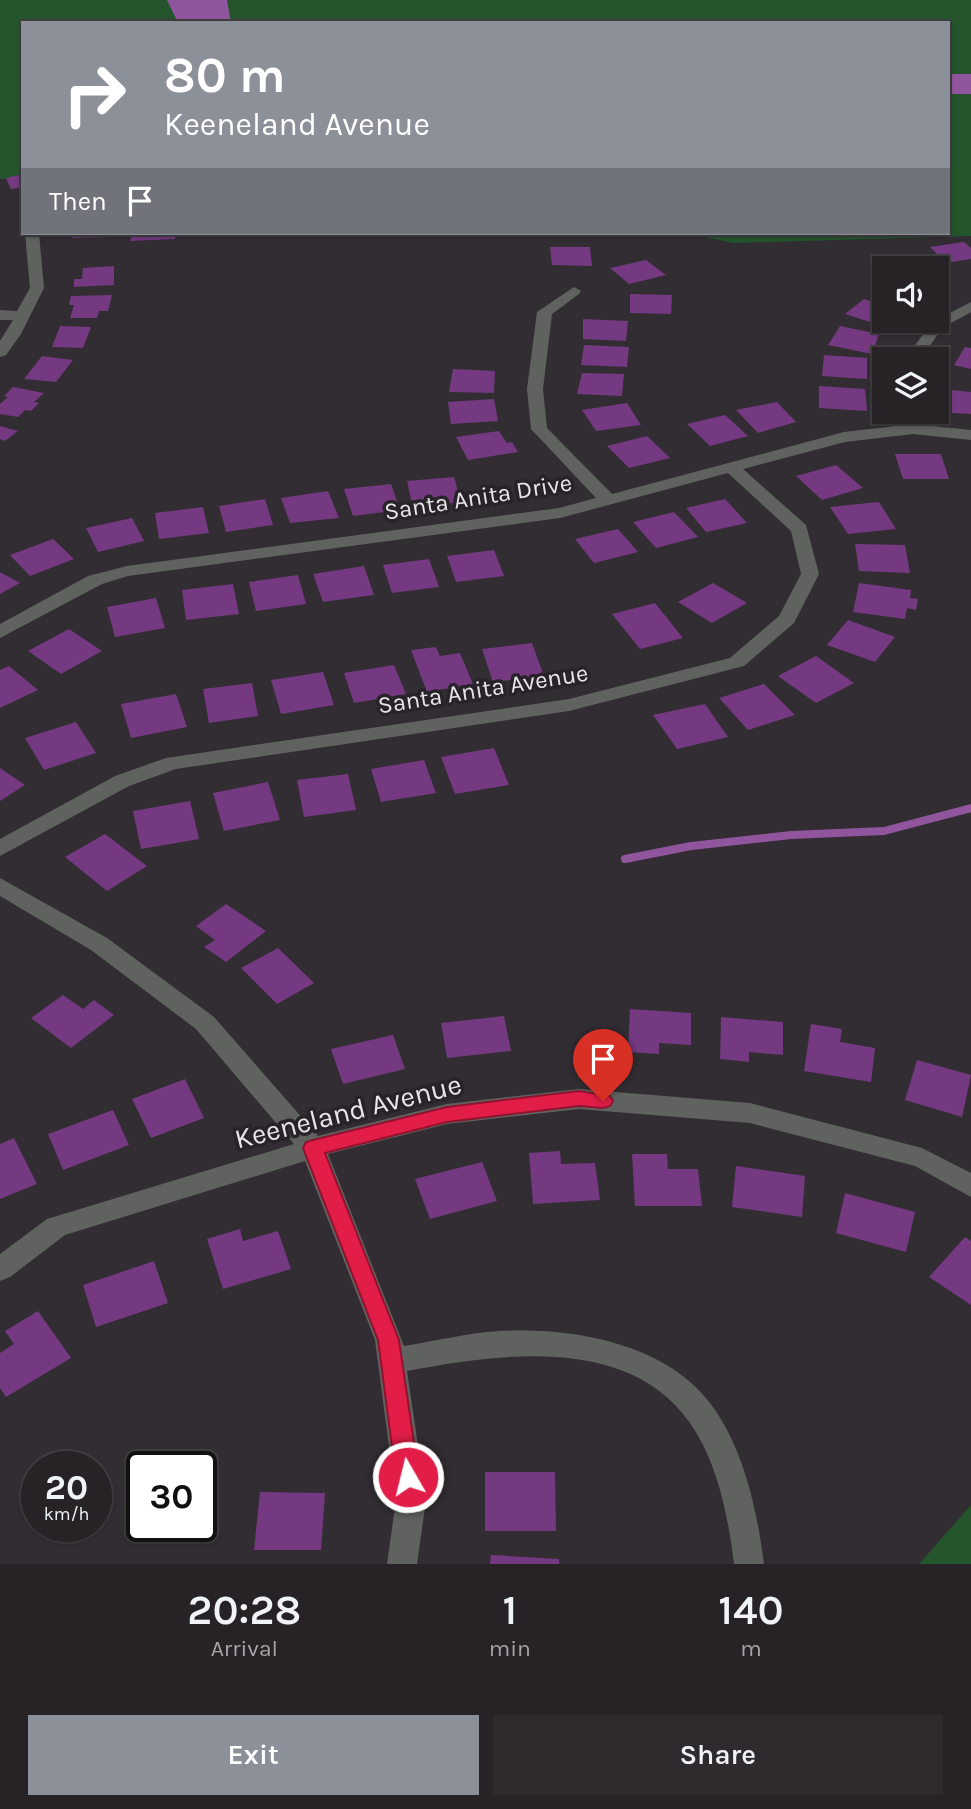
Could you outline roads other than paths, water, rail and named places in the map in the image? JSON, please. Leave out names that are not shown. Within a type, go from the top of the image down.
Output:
[{"type":"street","points":[[0,352],[37,288],[32,235]]},
{"type":"street","points":[[574,291],[545,312],[535,388],[539,429],[608,500]]},
{"type":"street","points":[[921,347],[937,325],[971,306]]},
{"type":"street","points":[[0,315],[23,316]]},
{"type":"street","name":"Santa Anita Drive","points":[[0,632],[95,580],[127,571],[561,513],[896,424]]},
{"type":"street","name":"Santa Anita Drive","points":[[928,424],[971,435]]},
{"type":"street","name":"Santa Anita Avenue","points":[[0,849],[122,781],[173,763],[569,705],[737,662],[787,620],[810,574],[800,529],[731,467]]},
{"type":"street","points":[[0,886],[99,944],[205,1023],[313,1148],[389,1340],[411,1500],[402,1564]]},
{"type":"street","name":"Keeneland Avenue","points":[[0,1269],[56,1227],[313,1148],[447,1114],[579,1099],[750,1113],[922,1158],[971,1186]]},
{"type":"street","points":[[392,1361],[523,1343],[573,1345],[608,1354],[644,1368],[688,1398],[713,1435],[729,1472],[745,1523],[748,1564]]},
{"type":"waterway","points":[[625,859],[691,846],[791,835],[884,831],[971,808]]}]
